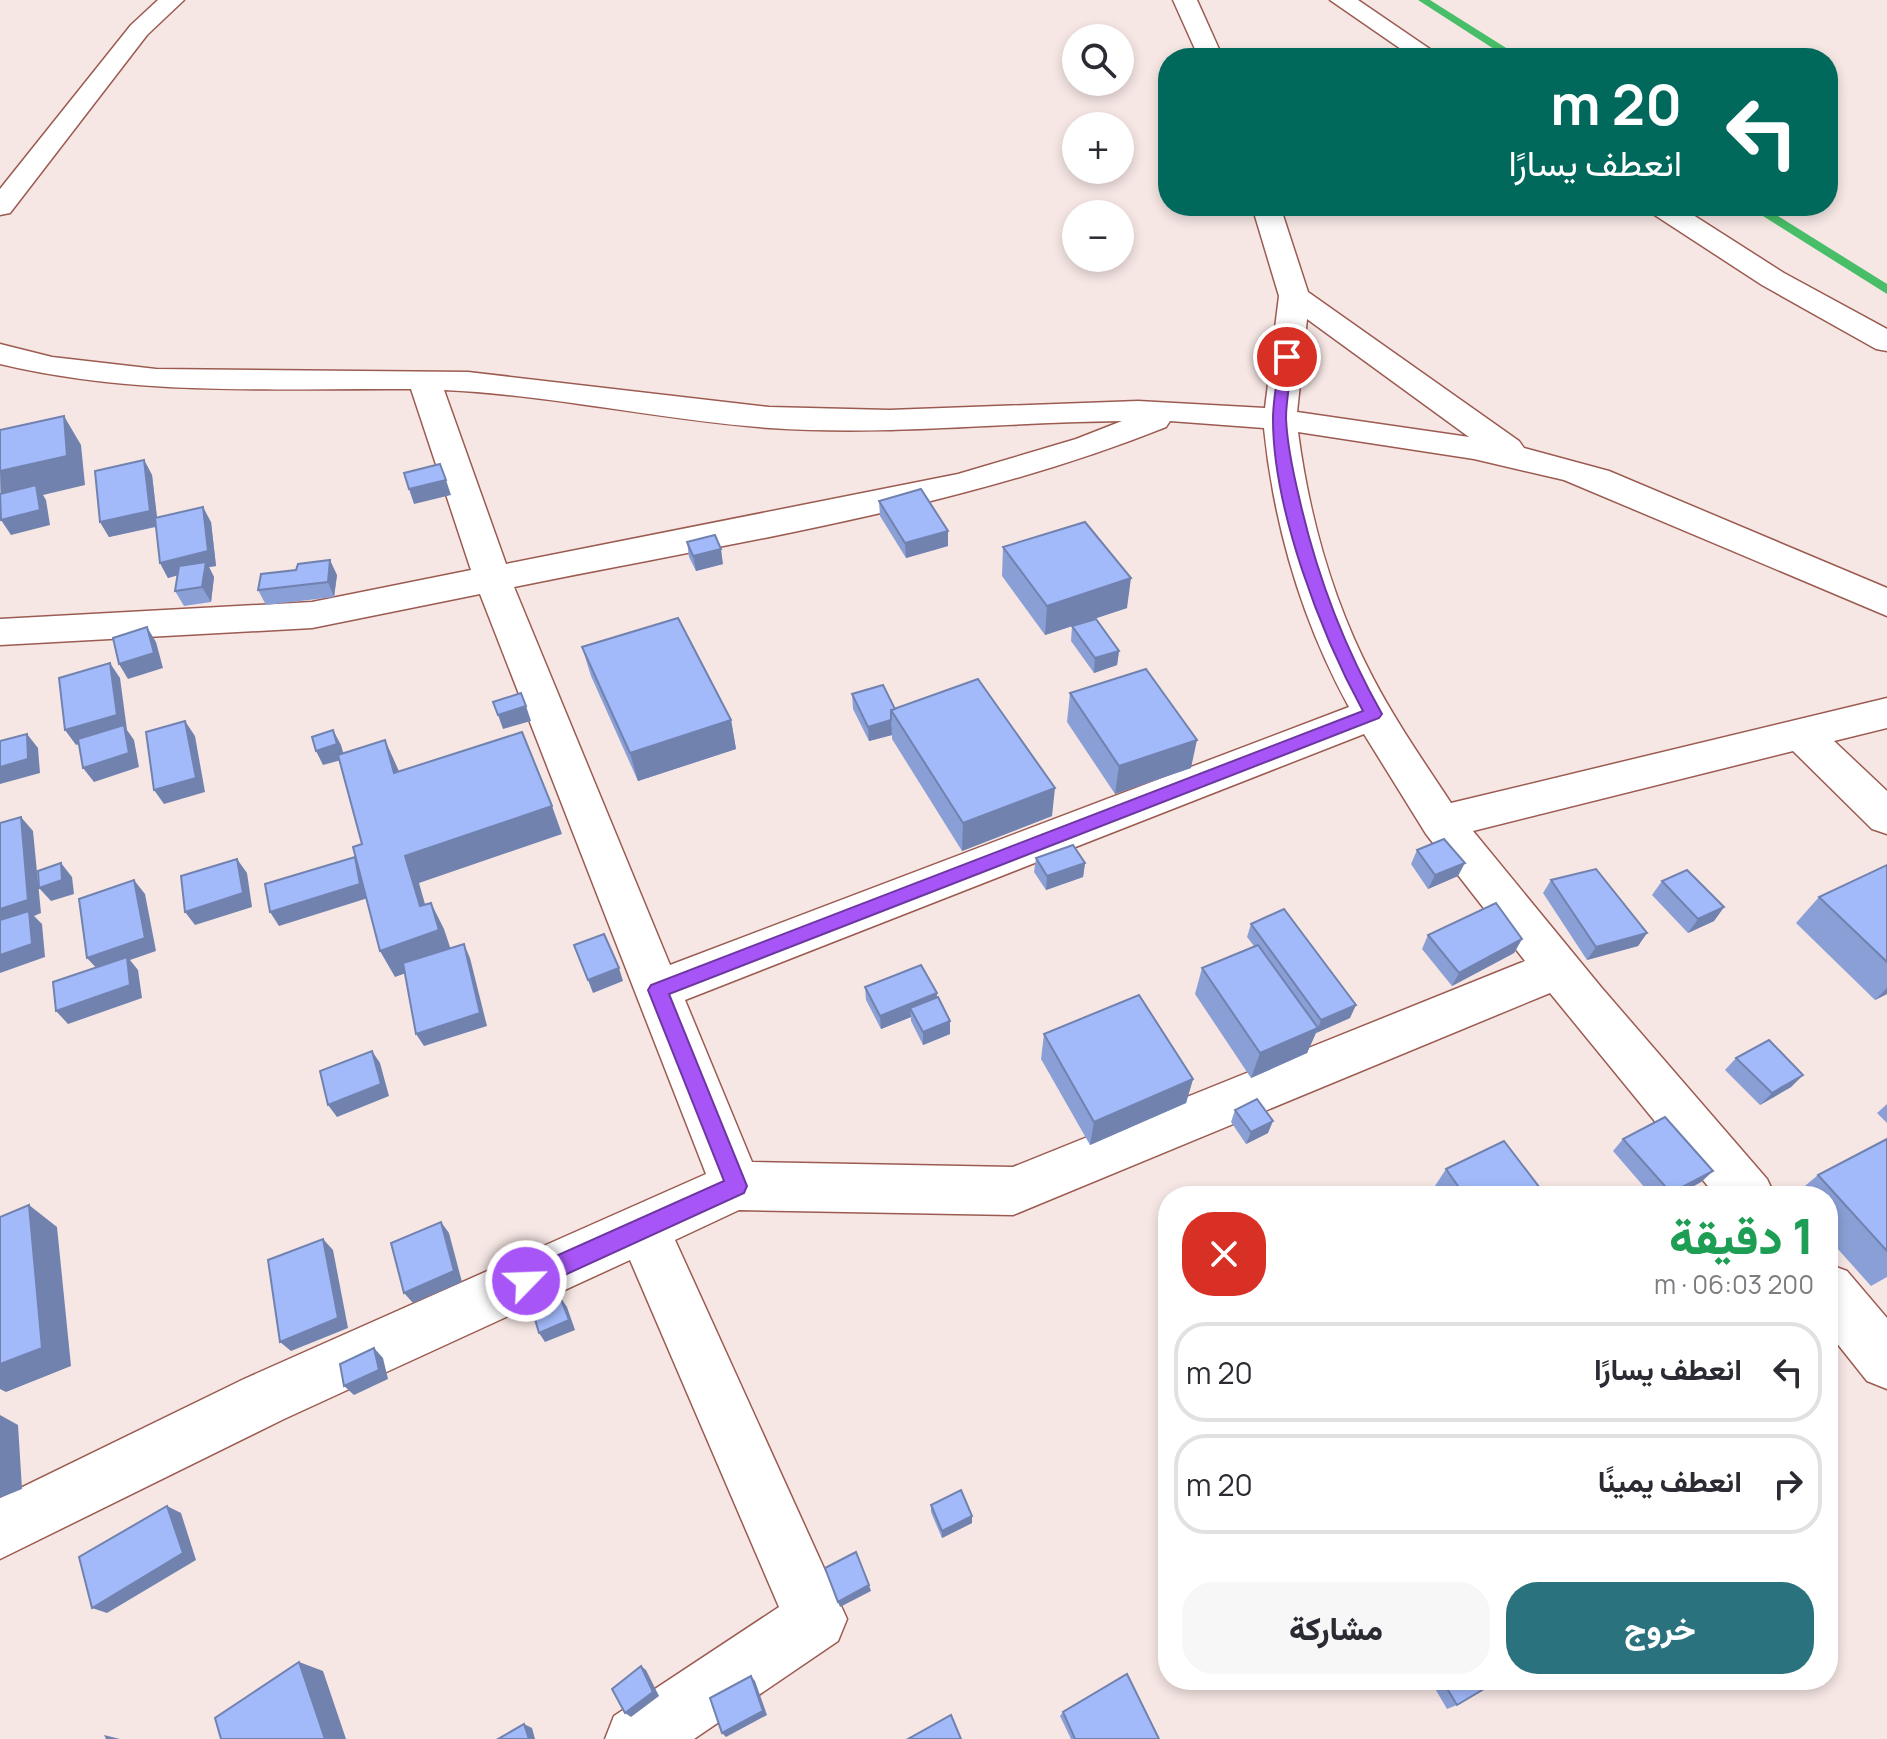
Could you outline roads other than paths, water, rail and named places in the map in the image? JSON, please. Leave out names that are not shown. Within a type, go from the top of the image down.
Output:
[{"type":"street","points":[[0,207],[139,30],[172,0]]},
{"type":"street","points":[[1185,0],[1207,48]]},
{"type":"street","points":[[1342,0],[1416,48]]},
{"type":"street","points":[[1269,216],[1294,296],[1280,418],[1286,473],[1310,573],[1352,676],[1441,822],[1556,966],[1741,1186]]},
{"type":"street","points":[[1675,216],[1773,279],[1887,342]]},
{"type":"street","points":[[1294,296],[1515,454]]},
{"type":"street","points":[[0,354],[57,367],[156,380],[424,379],[553,391],[684,411],[817,420],[924,420],[1095,411],[1175,411],[1280,418],[1515,454],[1597,479],[1887,603]]},
{"type":"street","points":[[424,379],[493,580],[736,1186]]},
{"type":"street","points":[[0,632],[312,615],[963,484],[1088,446],[1175,411]]},
{"type":"street","points":[[1441,822],[1887,713]]},
{"type":"street","points":[[658,990],[1373,714]]},
{"type":"street","points":[[1801,734],[1887,817]]},
{"type":"street","points":[[0,1529],[264,1399],[736,1186],[1013,1191],[1528,982],[1556,966]]},
{"type":"street","points":[[637,1739],[816,1619],[643,1229]]},
{"type":"street","points":[[1838,1302],[1887,1361]]},
{"type":"waterway","points":[[1423,0],[1500,48]]},
{"type":"waterway","points":[[1769,216],[1887,290]]}]
